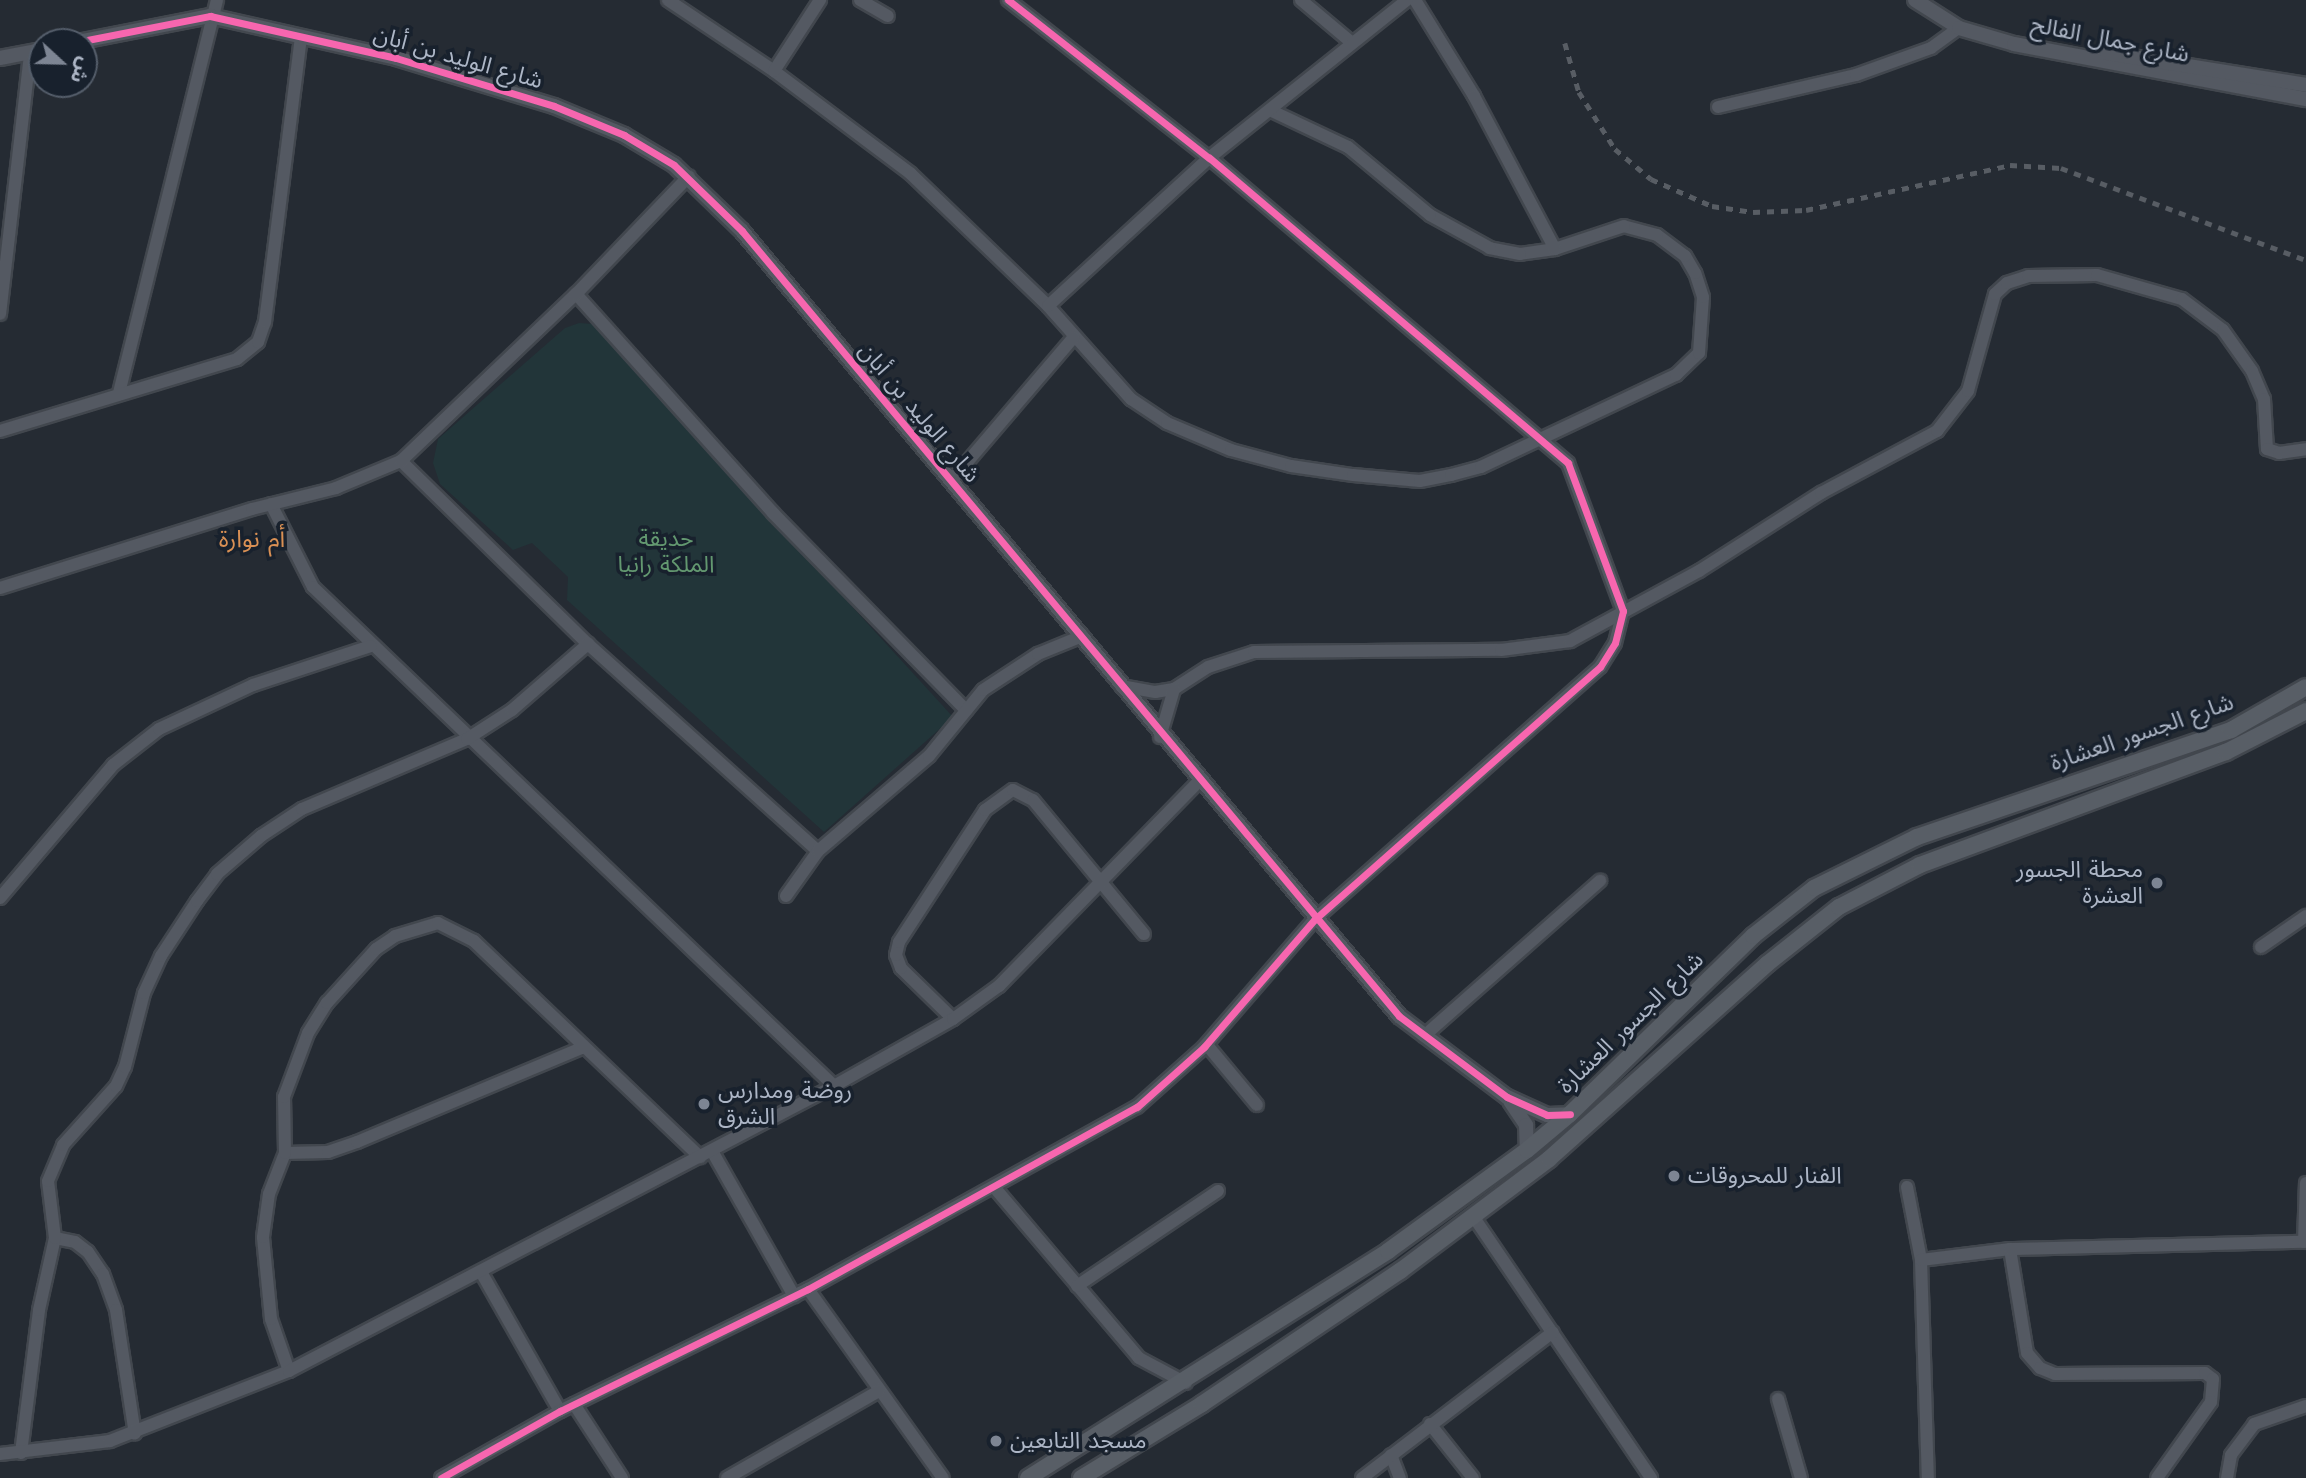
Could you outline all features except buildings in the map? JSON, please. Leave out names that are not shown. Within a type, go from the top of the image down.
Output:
[{"type":"main road","name":"شارع الجسور العشارة","points":[[1028,1478],[1186,1383],[1388,1251],[1527,1150],[1570,1114],[1763,928],[1849,867],[1990,809],[2231,730],[2306,687]]},
{"type":"main road","name":"شارع الجسور العشارة","points":[[1081,1478],[1202,1404],[1401,1271],[1575,1138],[1767,964],[1839,907],[1920,865],[2226,752],[2306,711]]},
{"type":"main road","points":[[1388,1251],[1401,1271]]},
{"type":"street","points":[[119,393],[216,0]]},
{"type":"street","points":[[668,0],[774,71],[911,174],[1048,306],[1131,399],[1167,423],[1231,450],[1291,466],[1420,481],[1481,467],[1538,436],[1676,375],[1699,353],[1703,337],[1703,297],[1695,272],[1685,256],[1657,235],[1624,226],[1555,249],[1520,254],[1490,248],[1430,215],[1348,147],[1272,111]]},
{"type":"street","points":[[774,71],[820,0]]},
{"type":"street","points":[[860,0],[888,16]]},
{"type":"street","points":[[441,1478],[560,1411],[808,1289],[1137,1107],[1207,1045],[1315,919],[1600,667],[1615,643],[1623,611],[1573,475],[1538,436],[1209,158],[1008,0]]},
{"type":"street","points":[[1301,0],[1351,42]]},
{"type":"street","points":[[1048,306],[1209,158],[1272,111],[1351,42],[1407,0]]},
{"type":"street","points":[[1416,0],[1474,96],[1555,249]]},
{"type":"street","name":"شارع جمال الفالح","points":[[1915,0],[1959,28],[2014,44],[2306,99]]},
{"type":"street","name":"شارع جمال الفالح","points":[[1930,0],[1966,21],[2014,36],[2306,85]]},
{"type":"street","name":"شارع الوليد بن أبان","points":[[98,38],[210,16],[396,58],[554,106],[643,145],[689,176],[741,231],[1082,636],[1160,737],[1399,1016],[1507,1097],[1547,1115],[1570,1114]]},
{"type":"street","points":[[1718,107],[1856,75],[1931,48],[1959,28]]},
{"type":"street","points":[[0,431],[237,359],[252,349],[263,333],[301,37]]},
{"type":"street","points":[[0,58],[28,53]]},
{"type":"street","points":[[0,314],[30,98]]},
{"type":"street","points":[[0,588],[271,504],[336,488],[401,461],[576,294],[689,176]]},
{"type":"street","points":[[1121,686],[1155,692],[1174,689],[1208,667],[1254,652],[1553,646],[1595,629],[1699,571],[1821,493],[1937,431],[1968,391],[1995,294],[2007,283],[2028,276],[2097,275],[2182,299],[2223,330],[2252,371],[2264,399],[2267,449],[2279,453],[2306,449]]},
{"type":"street","points":[[576,294],[773,513],[966,710]]},
{"type":"street","points":[[951,481],[1074,337]]},
{"type":"street","points":[[401,461],[588,644],[818,851]]},
{"type":"street","points":[[271,504],[313,587],[467,739],[834,1086]]},
{"type":"street","points":[[0,596],[76,573],[131,548]]},
{"type":"street","points":[[786,896],[818,851],[929,756],[983,690],[1013,669],[1082,636]]},
{"type":"street","points":[[20,1453],[39,1310],[55,1238],[46,1198],[54,1162],[86,1117],[116,1086],[144,992],[161,956],[217,874],[302,809],[467,739],[513,710],[588,644]]},
{"type":"street","points":[[0,898],[113,765],[159,729],[253,685],[371,646]]},
{"type":"street","points":[[1160,737],[1174,689]]},
{"type":"street","points":[[0,1454],[88,1447],[135,1434],[289,1371],[834,1086],[953,1019],[1007,978],[1198,782]]},
{"type":"street","points":[[953,1019],[901,968],[896,955],[898,942],[998,797],[1013,790],[1024,792],[1144,934]]},
{"type":"street","points":[[1424,1036],[1601,881]]},
{"type":"street","points":[[2261,947],[2306,916]]},
{"type":"street","points":[[289,1371],[271,1319],[264,1237],[269,1194],[285,1153],[284,1097],[309,1033],[346,979],[376,949],[418,927],[438,923],[474,941],[582,1048],[700,1157]]},
{"type":"street","points":[[1207,1045],[1257,1105]]},
{"type":"street","points":[[285,1153],[328,1152],[357,1142],[582,1048]]},
{"type":"street","name":"شارع الوليد بن أبان","points":[[1507,1097],[1526,1125],[1527,1150]]},
{"type":"street","points":[[712,1151],[794,1296]]},
{"type":"street","points":[[1921,1260],[2010,1250],[2305,1242],[2306,1183]]},
{"type":"street","points":[[994,1187],[1145,1364],[1186,1383]]},
{"type":"street","points":[[1908,1187],[1921,1260],[1928,1478]]},
{"type":"street","points":[[1077,1286],[1218,1191]]},
{"type":"street","points":[[1473,1216],[1651,1478]]},
{"type":"street","points":[[55,1238],[75,1242],[88,1251],[103,1274],[116,1310],[135,1434]]},
{"type":"street","points":[[2010,1250],[2027,1353],[2040,1368],[2055,1374],[2205,1373],[2213,1379],[2211,1402],[2157,1478]]},
{"type":"street","points":[[481,1272],[560,1411]]},
{"type":"street","points":[[808,1289],[943,1478]]},
{"type":"street","points":[[1362,1478],[1553,1332]]},
{"type":"street","points":[[727,1478],[879,1391]]},
{"type":"street","points":[[1778,1399],[1801,1478]]},
{"type":"street","points":[[574,1404],[622,1478]]},
{"type":"street","points":[[2227,1478],[2231,1455],[2254,1424],[2306,1406]]},
{"type":"street","points":[[1430,1424],[1473,1478]]},
{"type":"street","points":[[1391,1455],[1400,1478]]},
{"type":"green space","name":"حديقة الملكة رانيا","points":[[579,323],[594,324],[953,717],[824,832],[567,600],[568,577],[532,543],[513,550],[440,484],[433,463],[438,439],[565,328]]},
{"type":"railway","points":[[1565,43],[1579,92],[1615,149],[1651,179],[1712,206],[1753,212],[1806,210],[2010,165],[2061,168],[2306,260]]},
{"type":"cycle path","points":[[441,1478],[560,1411],[808,1289],[1137,1107],[1204,1047],[1315,919],[1600,667],[1615,643],[1623,611],[1568,463],[1209,158],[1008,0]]},
{"type":"cycle path","points":[[98,38],[210,16],[396,58],[554,106],[624,135],[674,165],[742,231],[1399,1016],[1507,1097],[1547,1115],[1570,1114]]},
{"type":"place","name":"محطة الجسور العشرة","points":[[2157,883]]},
{"type":"place","name":"روضة ومدارس الشرق","points":[[704,1104]]},
{"type":"place","name":"الفنار للمحروقات","points":[[1674,1176]]},
{"type":"place","name":"مسجد التابعين","points":[[996,1441]]},
{"type":"district","name":"أم نوارة","points":[[252,540]]}]
